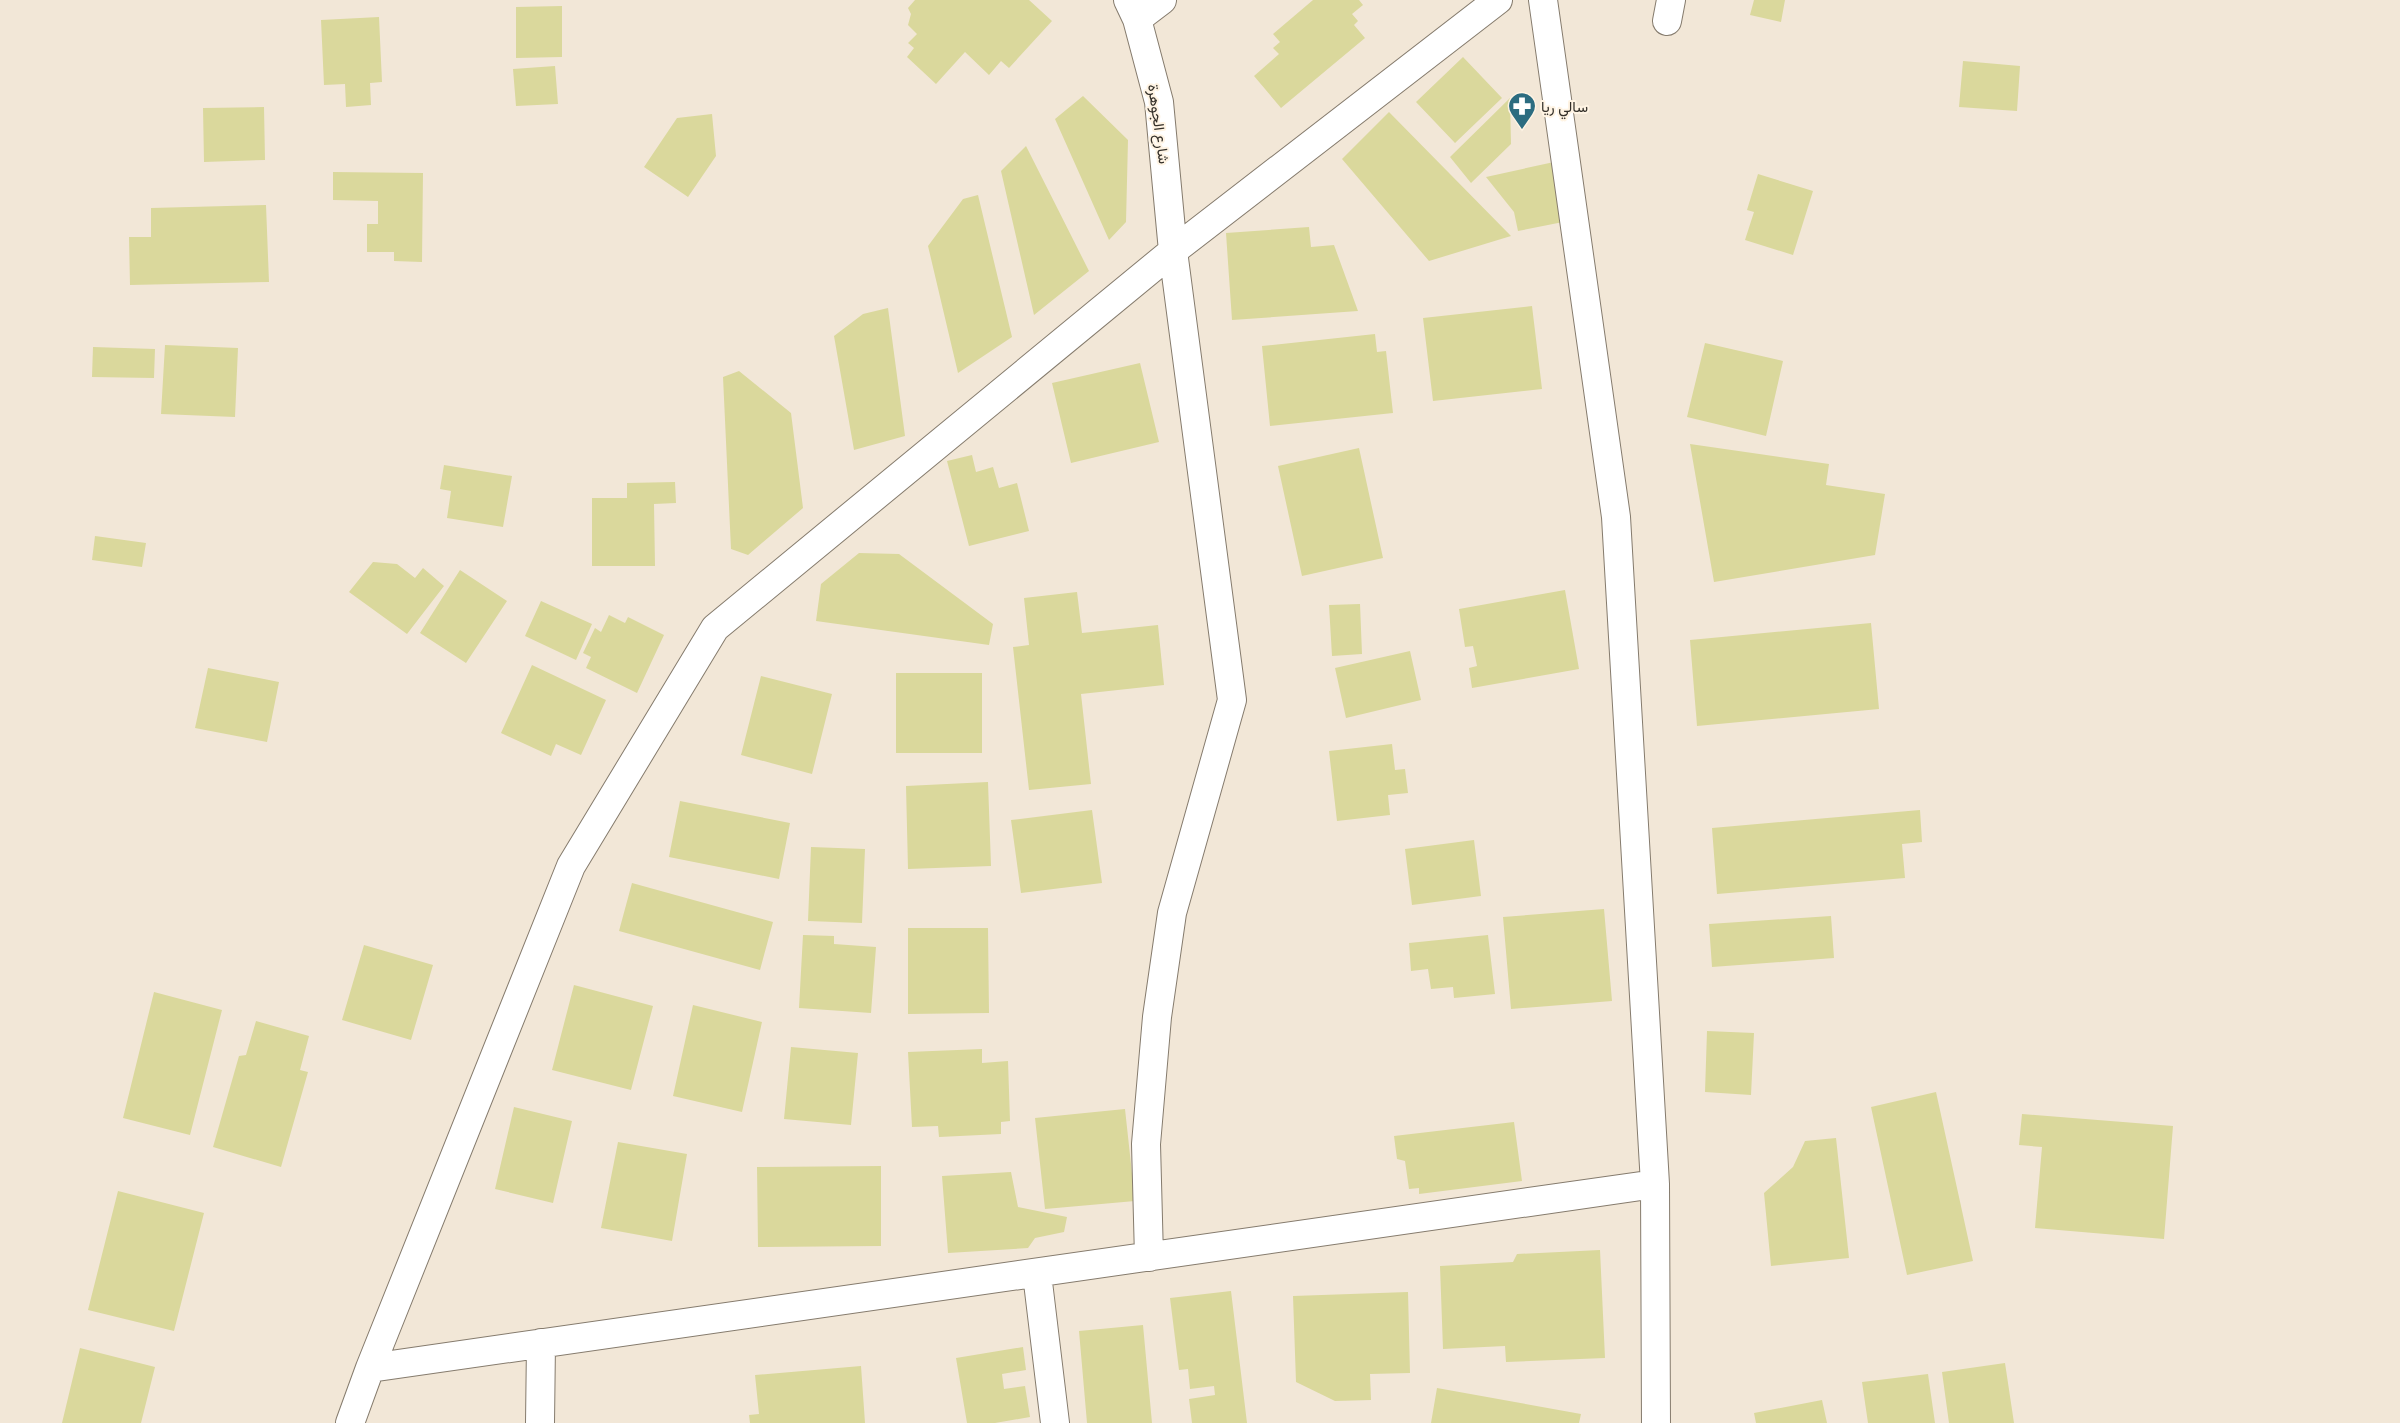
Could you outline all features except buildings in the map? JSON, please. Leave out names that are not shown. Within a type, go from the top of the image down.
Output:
[{"type":"street","points":[[1133,10],[1162,0]]},
{"type":"street","points":[[350,1423],[370,1368],[571,866],[715,628],[1173,251],[1498,0]]},
{"type":"street","points":[[1542,0],[1616,516],[1655,1184],[1656,1423]]},
{"type":"street","name":"شارع الجوهرة","points":[[1133,10],[1159,102],[1173,251],[1232,700],[1172,913],[1157,1017],[1146,1144],[1149,1258]]},
{"type":"street","points":[[370,1368],[1149,1258],[1655,1184]]},
{"type":"street","points":[[1037,1274],[1054,1423]]},
{"type":"street","points":[[540,1423],[541,1344]]},
{"type":"place","name":"سالي ريا","points":[[1522,130]]}]
